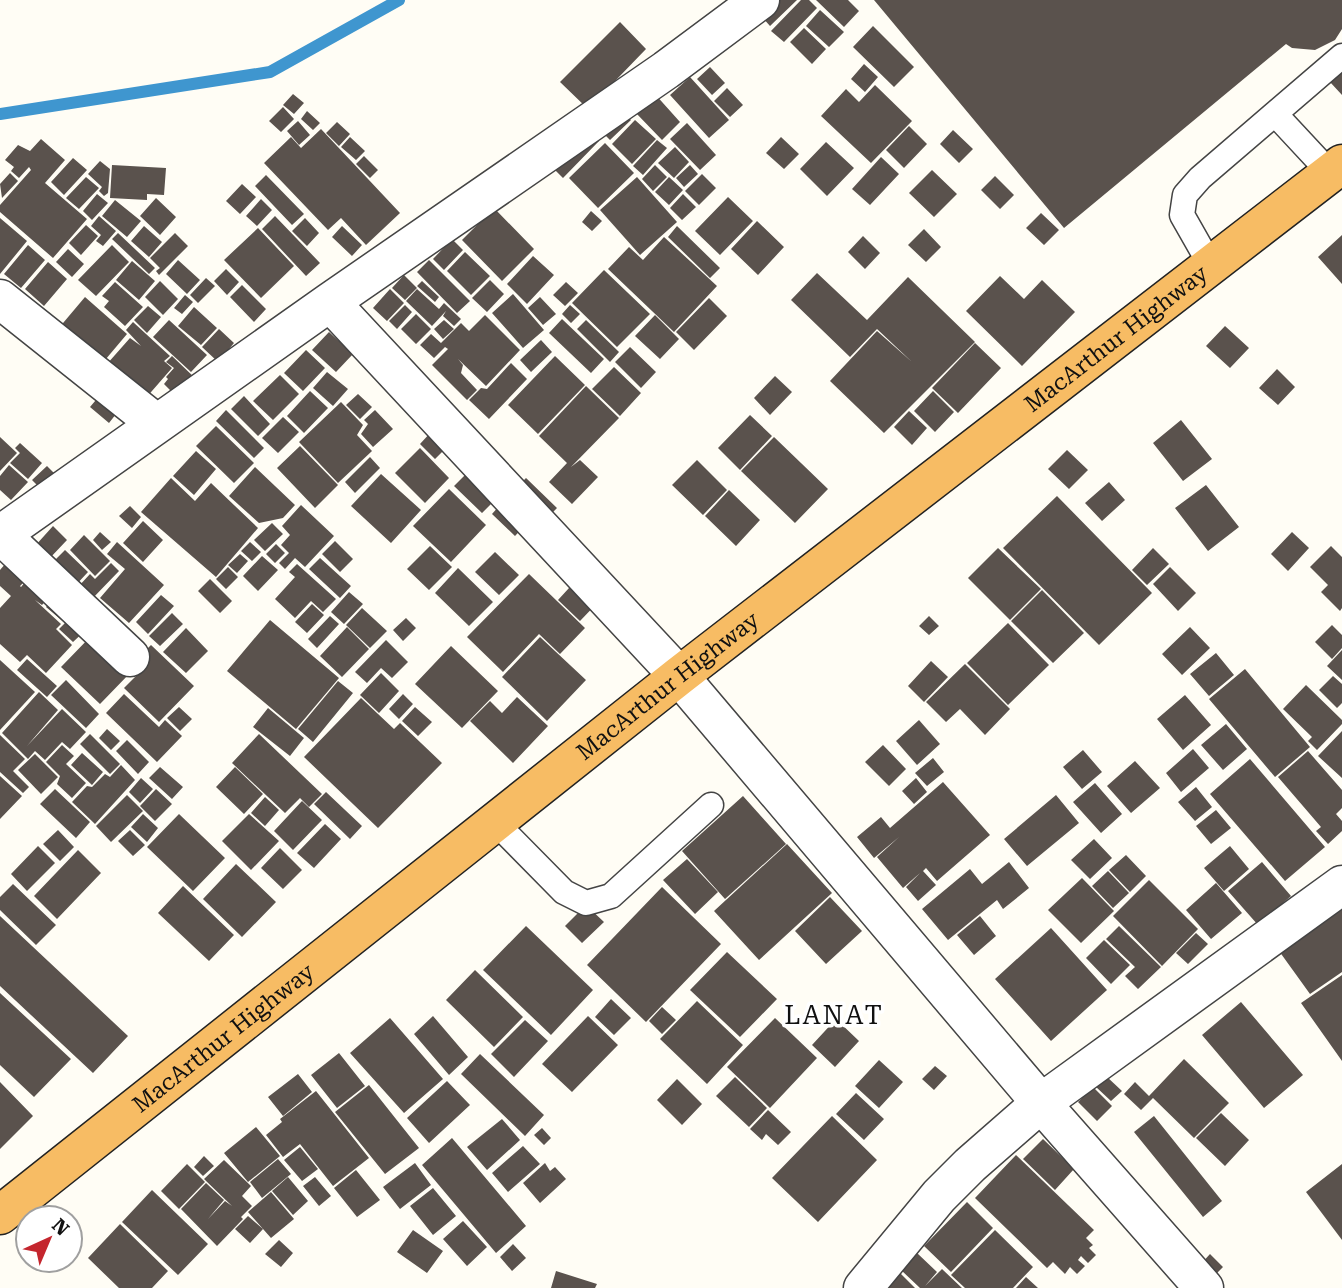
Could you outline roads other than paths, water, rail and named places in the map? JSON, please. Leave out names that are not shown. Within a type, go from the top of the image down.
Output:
[{"type":"highway","name":"MacArthur Highway","points":[[0,1215],[679,676],[1336,168]]},
{"type":"street","points":[[130,657],[1,535],[330,302],[666,71],[760,0]]},
{"type":"street","points":[[0,299],[158,424]]},
{"type":"street","points":[[330,302],[679,676],[1041,1103],[1204,1288]]},
{"type":"street","points":[[863,1288],[939,1196],[1041,1103],[1342,885]]},
{"type":"lane","points":[[1211,266],[1182,215],[1185,195],[1200,177],[1276,115],[1342,56]]},
{"type":"lane","points":[[1276,115],[1336,168]]},
{"type":"lane","points":[[495,822],[564,892],[586,903],[611,895],[711,805]]},
{"type":"waterway","points":[[0,114],[270,72],[399,0]]},
{"type":"district","name":"LANAT","points":[[834,1015]]}]
